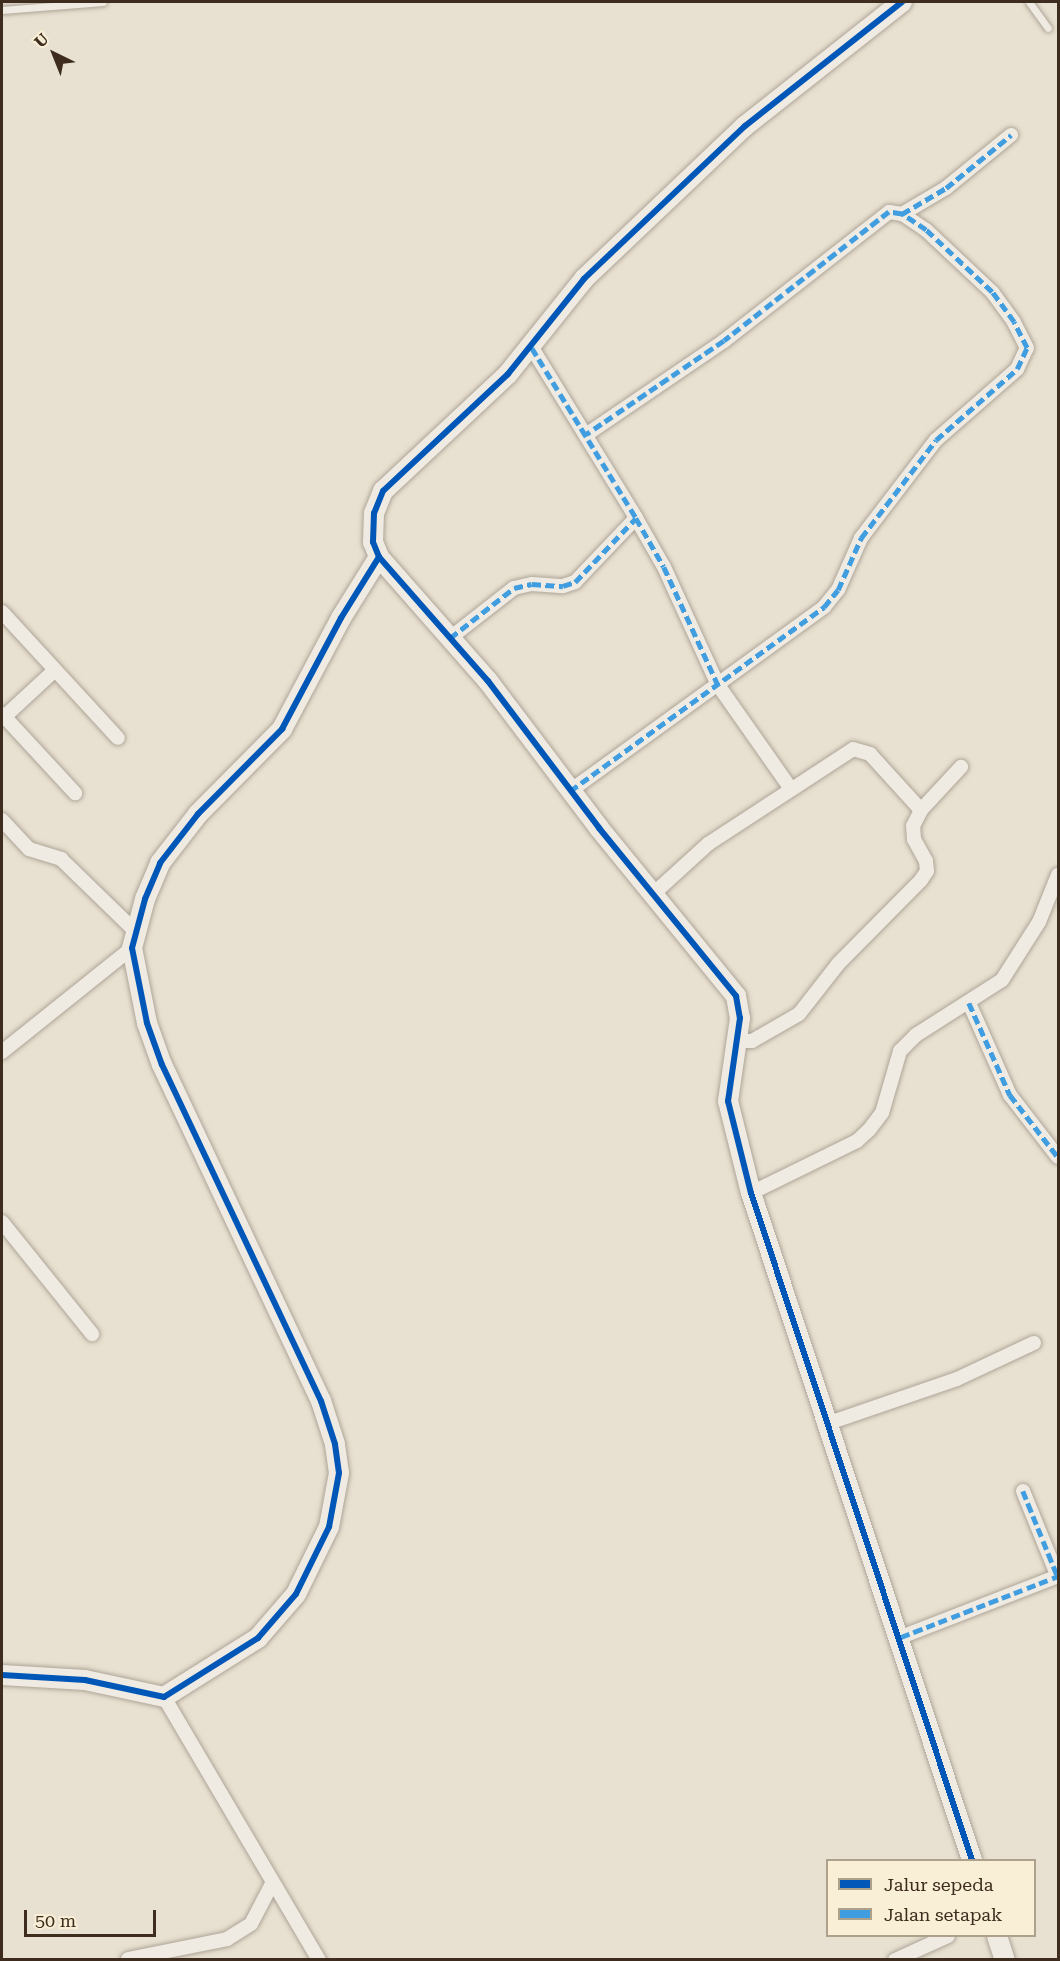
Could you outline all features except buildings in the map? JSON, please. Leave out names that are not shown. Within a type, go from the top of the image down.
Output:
[{"type":"street","points":[[902,2],[746,126],[584,279],[532,348],[471,413],[383,491],[372,527],[379,557],[488,681],[570,791],[652,895],[696,950],[730,984],[739,1007],[738,1041],[728,1101],[751,1193],[901,1637],[972,1859]]},
{"type":"street","points":[[902,214],[946,188],[1011,135]]},
{"type":"street","points":[[570,791],[824,607],[838,590],[861,538],[936,440],[1017,369],[1026,355],[1014,322],[992,292],[926,230],[902,214],[885,213],[724,341],[587,434]]},
{"type":"street","points":[[532,348],[587,434],[664,567],[718,685],[791,789]]},
{"type":"street","points":[[450,638],[514,588],[532,584],[563,586],[576,582],[636,518]]},
{"type":"street","points":[[2,1675],[85,1680],[164,1697],[258,1638],[281,1615],[309,1572],[329,1527],[339,1473],[335,1444],[321,1401],[162,1065],[147,1023],[134,939],[160,863],[198,814],[282,729],[341,618],[379,557]]},
{"type":"street","points":[[2,612],[118,738]]},
{"type":"street","points":[[55,670],[2,717],[75,793]]},
{"type":"street","points":[[652,895],[708,844],[853,749],[860,749],[870,754],[921,810]]},
{"type":"street","points":[[738,1041],[752,1041],[799,1014],[838,964],[921,880],[927,871],[926,861],[914,838],[913,826],[921,810],[962,767]]},
{"type":"street","points":[[2,820],[29,849],[62,860],[134,939]]},
{"type":"street","points":[[751,1193],[857,1141],[869,1130],[882,1113],[894,1062],[906,1044],[992,989],[1017,961],[1059,875]]},
{"type":"street","points":[[2,1052],[134,939]]},
{"type":"street","points":[[969,1003],[1010,1095],[1059,1157]]},
{"type":"street","points":[[2,1222],[92,1334]]},
{"type":"street","points":[[829,1423],[957,1379],[1034,1342]]},
{"type":"street","points":[[901,1637],[1058,1577],[1023,1491]]},
{"type":"street","points":[[164,1697],[319,1959]]},
{"type":"street","points":[[128,1959],[227,1939],[251,1924],[273,1882]]},
{"type":"street","points":[[895,1959],[944,1937]]},
{"type":"street","points":[[998,1937],[1005,1959]]},
{"type":"lane","points":[[2,10],[103,2]]},
{"type":"lane","points":[[1029,2],[1048,28]]},
{"type":"marked path","points":[[902,214],[946,188],[1011,135]]},
{"type":"marked path","points":[[570,791],[824,607],[838,590],[861,538],[936,440],[1017,369],[1027,348],[1014,322],[992,292],[926,230],[902,214],[889,212],[724,341],[587,434]]},
{"type":"marked path","points":[[532,348],[636,518]]},
{"type":"marked path","points":[[450,638],[514,588],[532,584],[563,586],[575,582],[636,518],[664,567],[718,685]]},
{"type":"marked path","points":[[969,1003],[1010,1095],[1058,1157]]},
{"type":"marked path","points":[[1023,1491],[1058,1577]]},
{"type":"marked path","points":[[901,1637],[1058,1576]]},
{"type":"cycle path","points":[[902,2],[745,126],[584,279],[508,374],[383,491],[374,513],[373,542],[379,557],[488,681],[599,828],[736,996],[740,1018],[728,1101],[751,1193],[972,1859]]},
{"type":"cycle path","points":[[2,1675],[85,1680],[164,1697],[258,1638],[296,1594],[329,1527],[339,1473],[335,1444],[321,1401],[162,1065],[147,1023],[132,948],[145,899],[160,863],[198,814],[282,729],[341,618],[379,557]]}]
